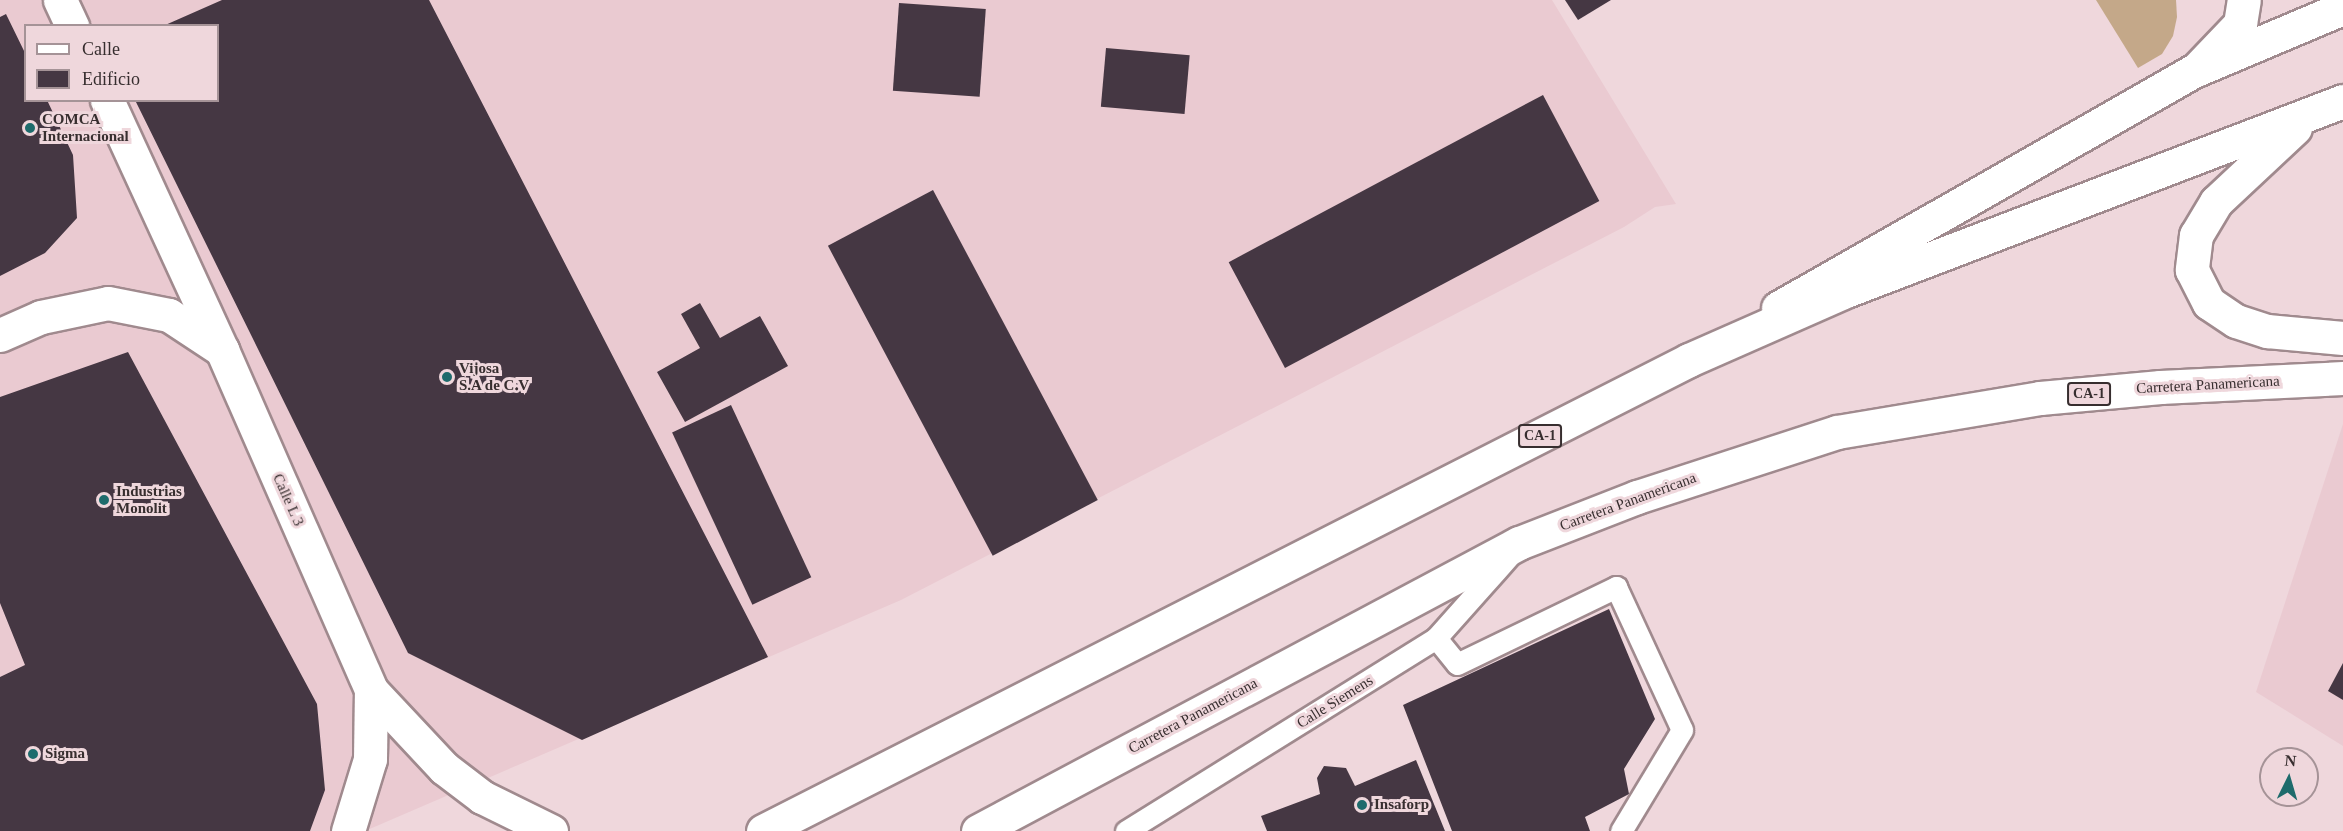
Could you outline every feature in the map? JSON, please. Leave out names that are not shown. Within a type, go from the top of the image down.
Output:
[{"type":"main road","points":[[60,0],[71,24]]},
{"type":"main road","points":[[2196,70],[2240,24],[2244,0]]},
{"type":"main road","points":[[1689,360],[2049,150],[2196,70],[2343,8]]},
{"type":"main road","name":"Calle L 3","points":[[108,102],[222,350],[371,690],[444,768],[482,797],[551,831]]},
{"type":"main road","points":[[2331,106],[2256,161],[2216,202],[2196,235],[2192,270],[2209,303],[2236,321],[2267,331],[2343,338]]},
{"type":"main road","name":"CA-1","points":[[765,828],[1689,360],[1842,292],[2331,106]]},
{"type":"main road","points":[[0,335],[41,317],[108,303],[169,315],[222,350]]},
{"type":"main road","name":"Carretera Panamericana","points":[[978,831],[1519,543],[1637,497],[1837,432],[2040,398],[2160,387],[2343,378]]},
{"type":"main road","points":[[348,831],[370,759],[371,690]]},
{"type":"lane","name":"Calle Siemens","points":[[1126,831],[1436,638],[1519,543]]},
{"type":"lane","points":[[1436,638],[1457,664],[1616,587]]},
{"type":"lane","points":[[1616,587],[1637,660]]},
{"type":"lane","points":[[1616,587],[1682,730],[1621,831]]},
{"type":"shaded area","points":[[0,0],[1552,0],[1676,204],[1655,207],[1624,227],[901,600],[365,831],[0,831]]},
{"type":"shaded area","points":[[2096,0],[2176,0],[2177,17],[2173,36],[2162,54],[2138,68]]},
{"type":"shaded area","points":[[2343,424],[2343,746],[2256,692]]},
{"type":"building","name":"Vijosa S.A de C.V","points":[[222,0],[429,0],[768,657],[582,740],[408,653],[136,102],[219,102],[219,24],[168,24]]},
{"type":"building","points":[[1565,0],[1611,0],[1578,20]]},
{"type":"building","points":[[899,3],[986,9],[980,97],[893,91]]},
{"type":"building","name":"COMCA Internacional","points":[[6,14],[24,51],[24,102],[48,102],[73,155],[77,218],[45,253],[0,276],[0,17]]},
{"type":"building","points":[[1106,48],[1190,55],[1185,114],[1101,107]]},
{"type":"building","points":[[1543,95],[1599,201],[1285,368],[1229,262]]},
{"type":"building","points":[[933,190],[1098,500],[993,556],[828,246]]},
{"type":"building","points":[[700,303],[720,338],[760,316],[788,366],[685,422],[657,372],[700,348],[681,314]]},
{"type":"building","name":"Industrias Monolit","points":[[128,352],[317,704],[325,790],[310,831],[0,831],[0,677],[25,665],[0,603],[0,397]]},
{"type":"building","points":[[731,405],[811,577],[752,605],[672,432]]},
{"type":"building","points":[[1609,609],[1655,719],[1624,769],[1629,794],[1585,817],[1590,831],[1452,831],[1403,705]]},
{"type":"building","points":[[2343,663],[2343,700],[2328,691]]},
{"type":"building","name":"Insaforp","points":[[1416,760],[1445,831],[1267,831],[1261,816],[1320,794],[1317,778],[1324,766],[1346,768],[1355,786]]},
{"type":"place","name":"COMCA Internacional","points":[[30,128]]},
{"type":"place","name":"Vijosa S.A de C.V","points":[[447,377]]},
{"type":"place","name":"Industrias Monolit","points":[[104,500]]},
{"type":"place","name":"Sigma","points":[[33,754]]},
{"type":"place","name":"Insaforp","points":[[1362,805]]}]
